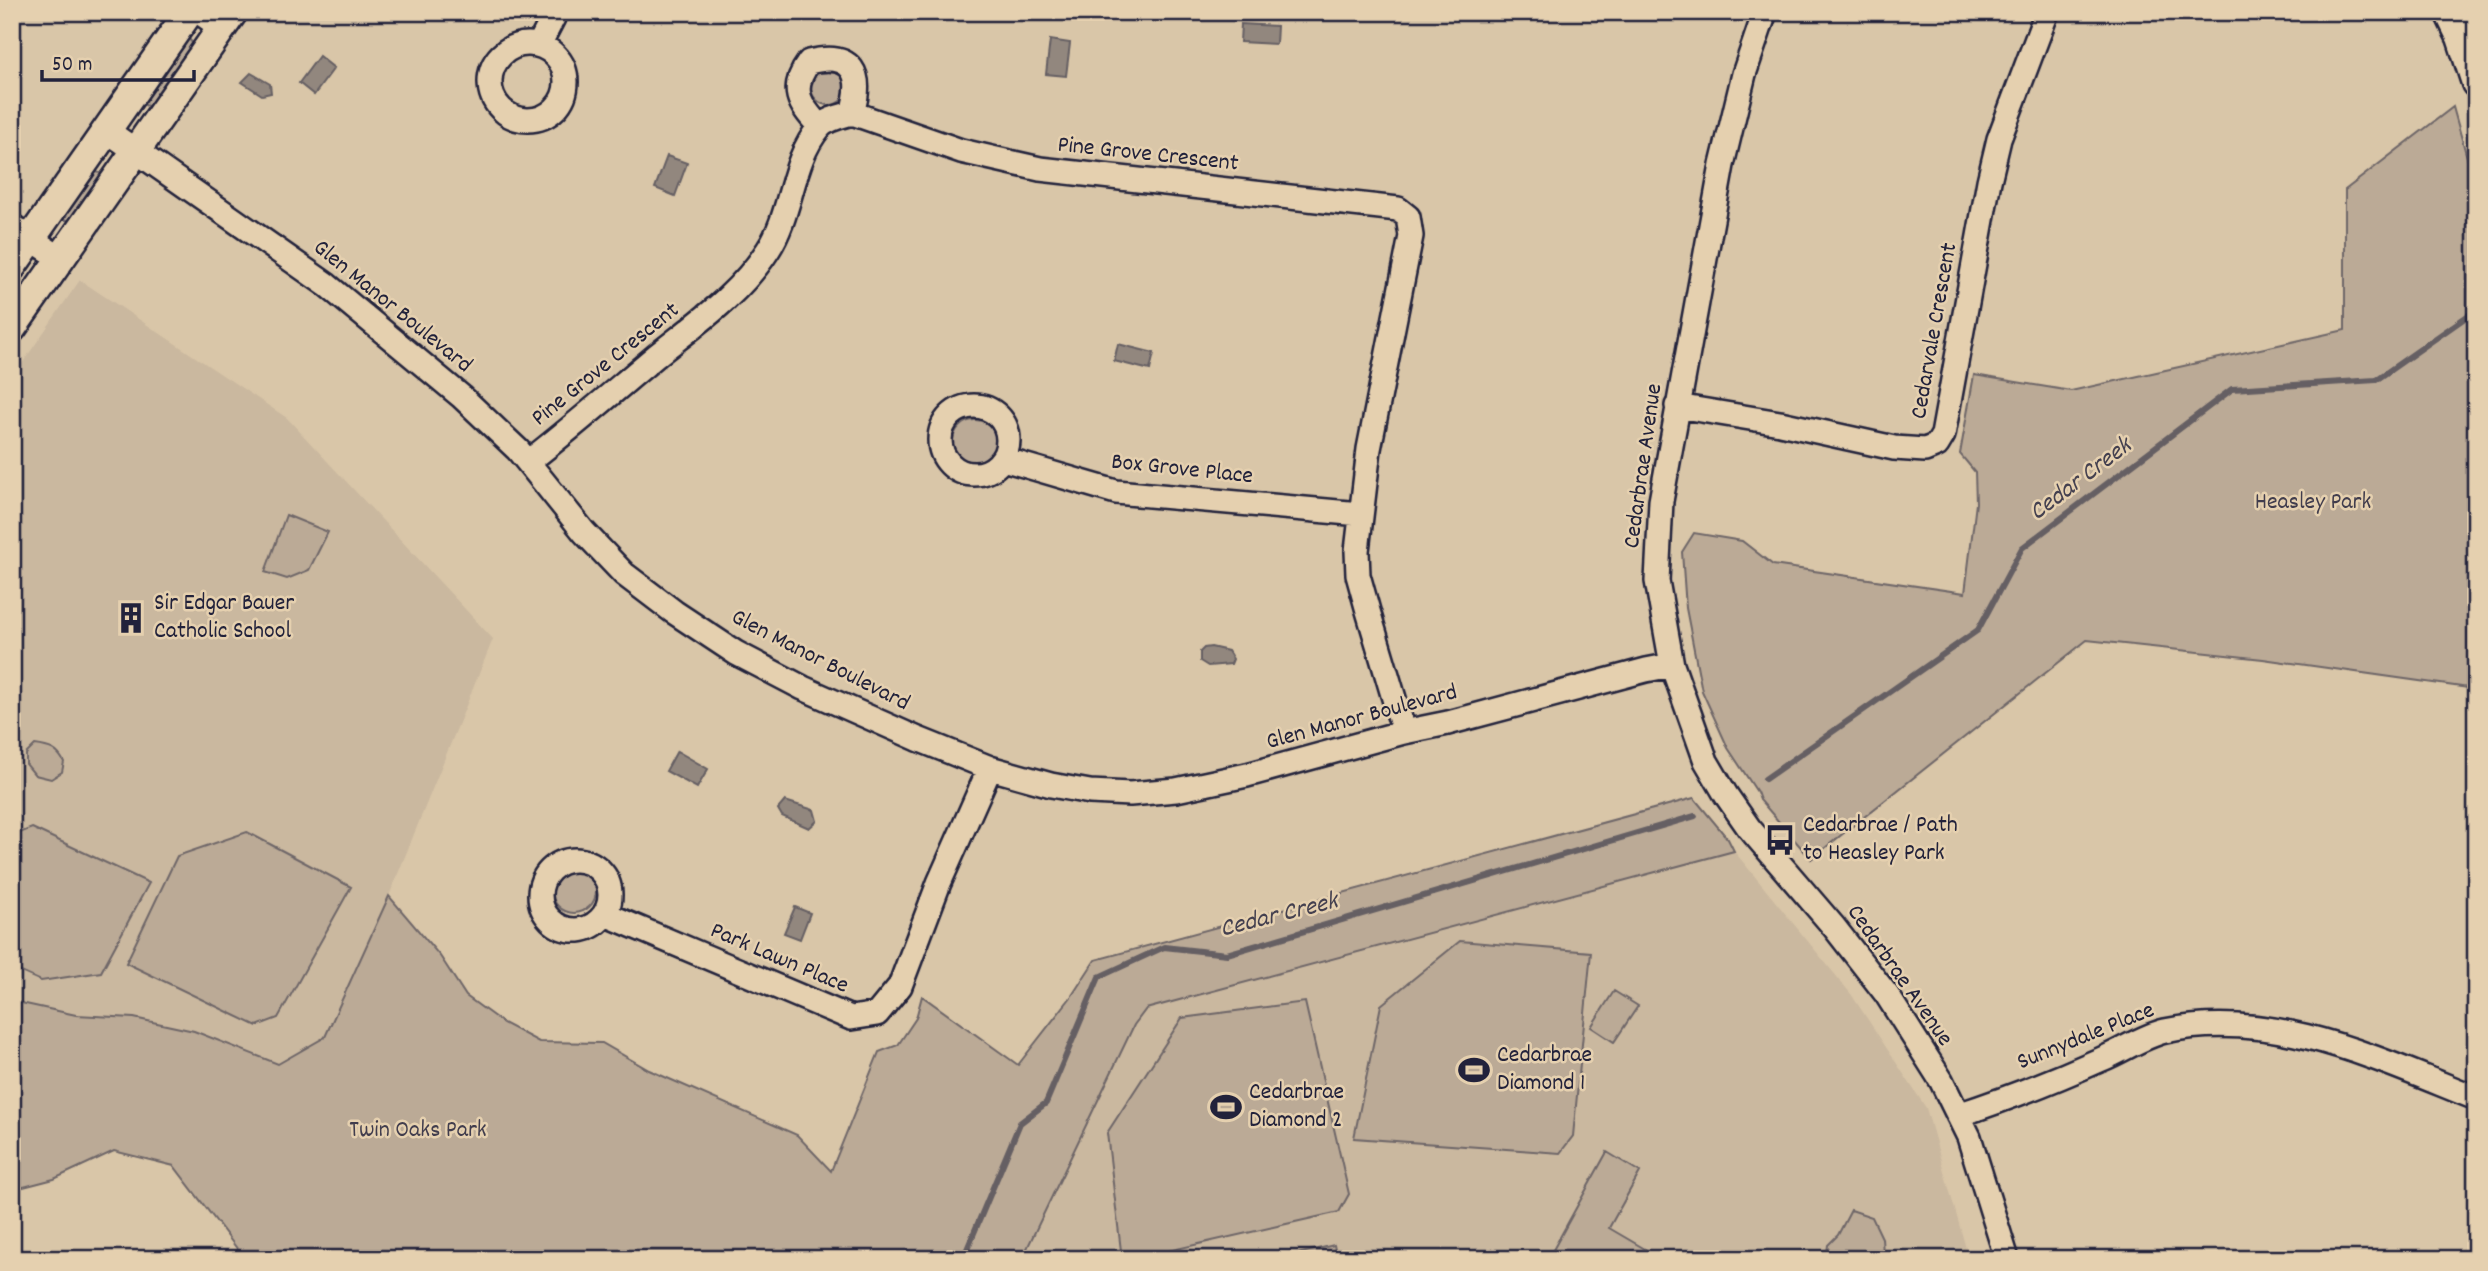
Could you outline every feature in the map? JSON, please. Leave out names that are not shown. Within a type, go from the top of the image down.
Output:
[{"type":"street","points":[[12,266],[21,232],[106,130],[190,12]]},
{"type":"street","points":[[539,45],[556,12]]},
{"type":"street","name":"Cedarvale Crescent","points":[[1677,406],[1780,423],[1894,448],[1926,450],[1937,445],[1943,435],[1987,189],[1998,143],[2047,12]]},
{"type":"street","points":[[2449,12],[2461,37],[2476,83]]},
{"type":"street","name":"Cedarbrae Avenue","points":[[1758,15],[1724,151],[1661,501],[1657,581],[1672,665],[1706,761],[1726,795],[1749,828],[1834,927],[1887,995],[1941,1080],[1969,1137],[2007,1259]]},
{"type":"street","points":[[15,318],[136,151],[218,17]]},
{"type":"street","points":[[831,58],[846,64],[857,75],[859,93],[852,113],[820,126],[807,113],[797,94],[801,73],[809,62],[831,58]]},
{"type":"street","name":"Pine Grove Crescent","points":[[852,113],[961,151],[1030,167],[1398,209],[1408,217],[1411,236],[1369,449],[1357,551],[1359,575],[1404,732]]},
{"type":"street","name":"Pine Grove Crescent","points":[[528,461],[715,310],[750,275],[774,241],[800,162],[820,126]]},
{"type":"street","name":"Glen Manor Boulevard","points":[[106,130],[327,285],[467,401],[528,461],[584,532],[624,574],[674,612],[736,653],[807,690],[990,768],[1071,789],[1130,794],[1176,790],[1226,780],[1672,665]]},
{"type":"street","points":[[21,232],[60,258]]},
{"type":"street","name":"Box Grove Place","points":[[1003,459],[1116,492],[1360,514]]},
{"type":"street","name":"Park Lawn Place","points":[[605,915],[851,1018],[877,1014],[900,986],[939,883],[990,768]]},
{"type":"street","name":"Sunnydale Place","points":[[1958,1115],[2100,1060],[2162,1031],[2224,1024],[2284,1030],[2378,1059],[2476,1098]]},
{"type":"shaded area","points":[[1241,24],[1277,26],[1276,44],[1240,42]]},
{"type":"shaded area","points":[[1050,40],[1070,43],[1066,76],[1046,74]]},
{"type":"shaded area","points":[[319,56],[334,68],[314,95],[299,83]]},
{"type":"shaded area","points":[[251,73],[270,84],[271,93],[262,95],[242,82]]},
{"type":"shaded area","points":[[667,156],[687,163],[675,196],[655,188]]},
{"type":"shaded area","points":[[80,280],[287,418],[493,639],[389,896],[320,1049],[293,1068],[12,1001],[12,378]]},
{"type":"shaded area","points":[[1118,344],[1154,353],[1150,370],[1114,361]]},
{"type":"shaded area","points":[[1211,647],[1228,651],[1233,659],[1231,664],[1208,666],[1200,661],[1200,652]]},
{"type":"shaded area","points":[[677,751],[708,769],[697,788],[666,771]]},
{"type":"shaded area","points":[[785,801],[814,810],[817,821],[809,828],[782,816],[778,809]]},
{"type":"shaded area","points":[[1734,851],[1851,994],[1926,1108],[1969,1259],[1022,1259],[1134,1025],[1146,1009]]},
{"type":"shaded area","points":[[795,907],[810,913],[800,939],[784,933]]},
{"type":"green space","points":[[189,39],[194,45],[151,108],[141,103],[183,40]]},
{"type":"green space","points":[[829,69],[841,75],[847,87],[841,99],[829,105],[817,99],[811,87],[817,75]]},
{"type":"green space","name":"Heasley Park","points":[[2453,107],[2476,190],[2476,689],[2263,659],[2087,640],[1811,859],[1760,800],[1728,748],[1702,691],[1686,608],[1682,552],[1694,533],[1742,541],[1773,565],[1965,593],[1976,503],[1975,472],[1960,454],[1974,375],[2071,391],[2345,330],[2345,190]]},
{"type":"green space","points":[[93,171],[100,173],[102,177],[71,220],[64,220],[61,217]]},
{"type":"green space","points":[[975,420],[991,426],[997,442],[991,458],[975,464],[959,458],[953,442],[959,426]]},
{"type":"green space","points":[[286,515],[328,532],[309,570],[287,579],[265,572]]},
{"type":"green space","points":[[35,745],[49,748],[59,754],[64,762],[62,772],[51,779],[35,775],[26,764],[26,754]]},
{"type":"green space","name":"Twin Oaks Park","points":[[1694,798],[1728,839],[1734,851],[1146,1009],[1134,1025],[1022,1259],[245,1259],[174,1166],[114,1151],[54,1179],[12,1190],[12,1001],[76,1015],[134,1018],[194,1031],[278,1064],[325,1037],[389,896],[440,956],[466,996],[503,1023],[539,1042],[602,1043],[649,1070],[797,1135],[831,1171],[879,1052],[898,1045],[916,1018],[922,996],[1018,1065],[1071,997],[1095,960]]},
{"type":"green space","points":[[32,828],[149,883],[101,972],[41,981],[12,968],[12,836]]},
{"type":"green space","points":[[247,832],[351,887],[278,1018],[257,1026],[126,963],[177,856]]},
{"type":"green space","points":[[574,869],[589,876],[596,891],[589,906],[574,913],[559,906],[552,891],[559,876]]},
{"type":"green space","name":"Cedarbrae Diamond 1","points":[[1460,941],[1591,952],[1573,1136],[1560,1153],[1354,1138],[1381,1005]]},
{"type":"green space","points":[[1614,991],[1638,1006],[1614,1042],[1591,1027]]},
{"type":"green space","name":"Cedarbrae Diamond 2","points":[[1305,1002],[1349,1194],[1339,1212],[1133,1259],[1122,1259],[1107,1133],[1182,1018]]},
{"type":"green space","points":[[1607,1152],[1640,1172],[1609,1228],[1662,1259],[1548,1259]]},
{"type":"green space","points":[[1851,1210],[1872,1217],[1882,1238],[1883,1254],[1880,1259],[1826,1259],[1828,1245],[1838,1235]]},
{"type":"green space","points":[[1334,1245],[1337,1259],[1277,1259]]},
{"type":"waterway","name":"Cedar Creek","points":[[1765,779],[1978,630],[2022,548],[2232,389],[2376,380],[2476,310]]},
{"type":"waterway","name":"Cedar Creek","points":[[963,1259],[1020,1123],[1046,1103],[1099,977],[1164,947],[1227,954],[1695,816]]},
{"type":"place","name":"Sir Edgar Bauer Catholic School","points":[[131,618]]},
{"type":"place","name":"Cedarbrae / Path to Heasley Park","points":[[1780,840]]},
{"type":"place","name":"Cedarbrae Diamond 1","points":[[1474,1070]]},
{"type":"place","name":"Cedarbrae Diamond 2","points":[[1226,1107]]}]
